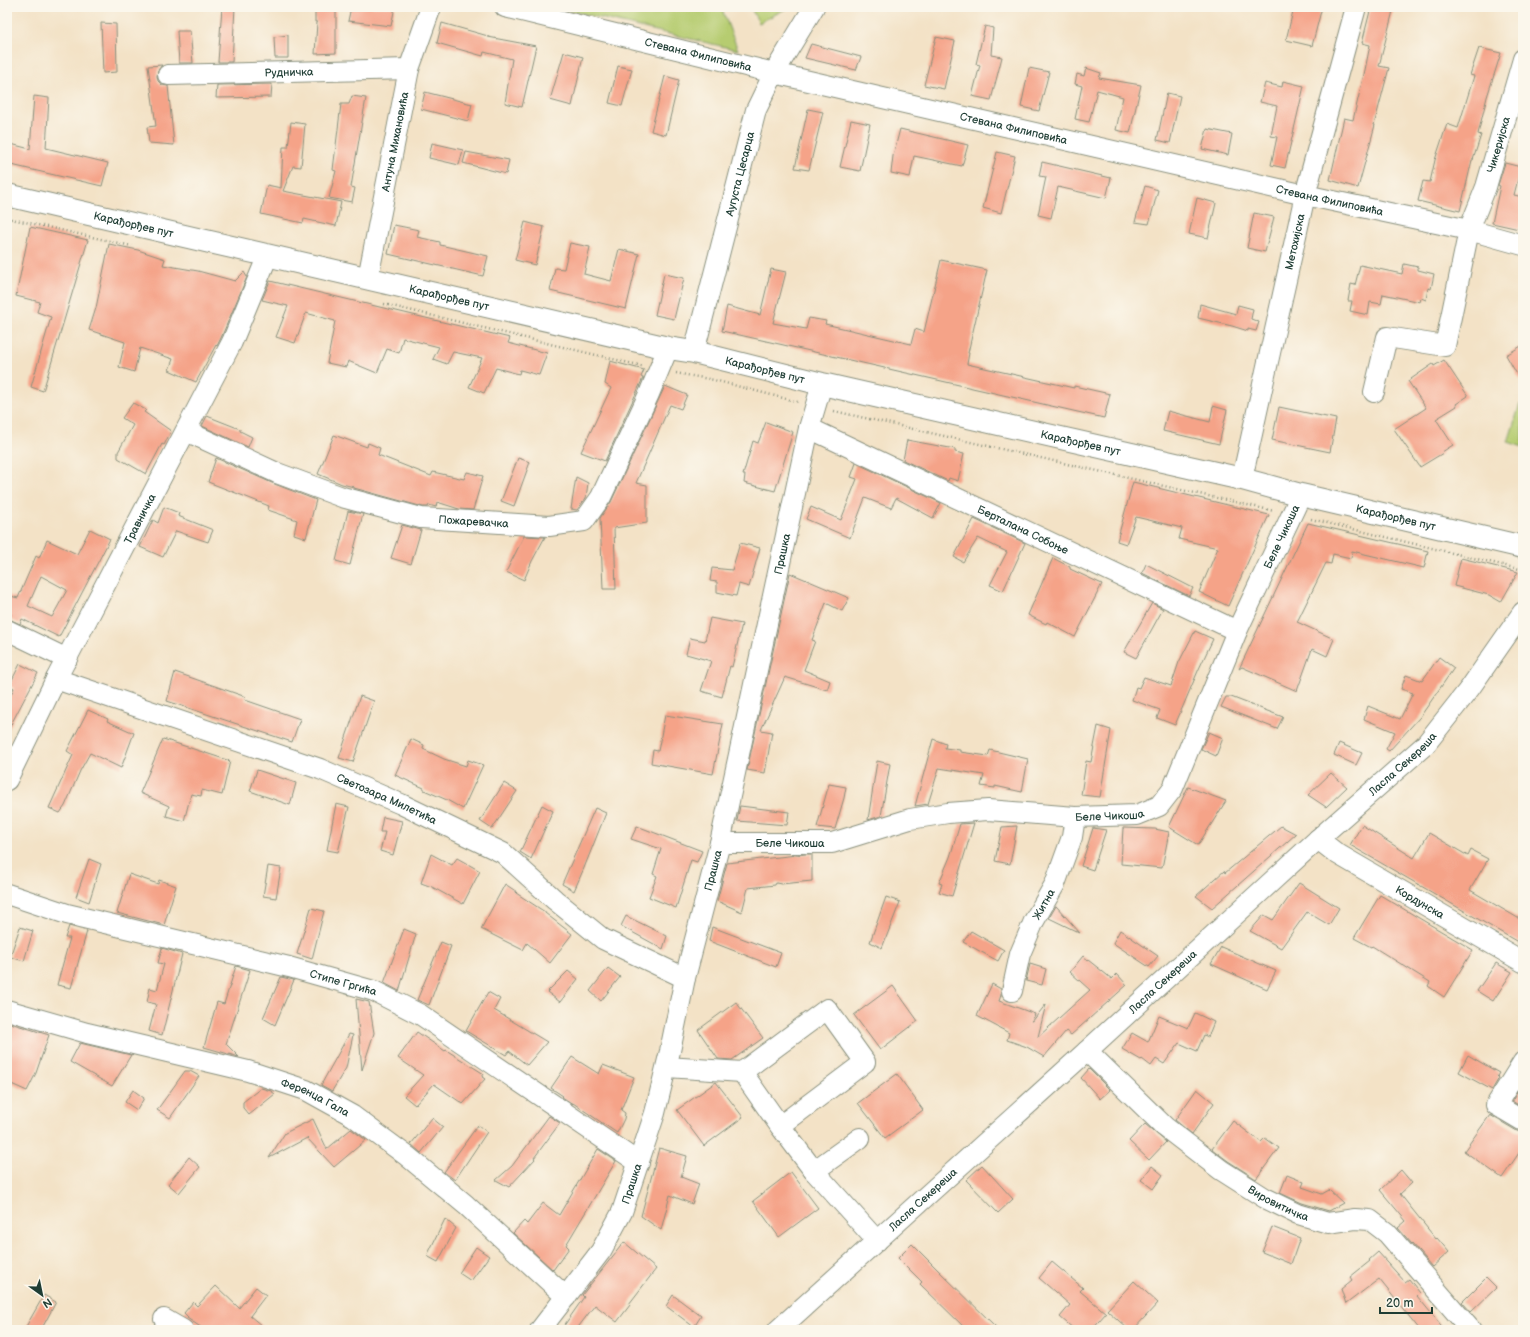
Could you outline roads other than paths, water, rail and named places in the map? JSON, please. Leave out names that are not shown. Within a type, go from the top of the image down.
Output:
[{"type":"main road","name":"Карађорђев пут","points":[[7,195],[668,348],[694,352],[822,384],[1242,479],[1302,495],[1523,547]]},
{"type":"street","name":"Антуна Михановића","points":[[368,278],[409,68],[431,7]]},
{"type":"street","name":"Стевана Филиповића","points":[[505,7],[774,73],[1305,195],[1469,230],[1523,245]]},
{"type":"street","name":"Аугуста Цесарца","points":[[694,352],[756,110],[774,73],[814,7]]},
{"type":"street","name":"Метохијска","points":[[1242,479],[1305,195],[1356,7]]},
{"type":"street","name":"Чикеријска","points":[[1374,392],[1387,337],[1446,346],[1469,230],[1486,187],[1523,59]]},
{"type":"street","name":"Рудничка","points":[[168,75],[409,68]]},
{"type":"street","name":"Травничка","points":[[7,780],[56,679],[232,342],[268,255]]},
{"type":"street","name":"Пожаревачка","points":[[186,431],[277,473],[342,497],[421,518],[549,526],[584,521],[601,497],[668,348]]},
{"type":"street","name":"Прашка","points":[[540,1330],[605,1245],[622,1212],[655,1113],[685,978],[720,843],[809,428],[822,384]]},
{"type":"street","name":"Берталана Собоње","points":[[809,428],[1237,631]]},
{"type":"street","name":"Беле Чикоша","points":[[720,843],[832,843],[910,819],[948,813],[988,810],[1075,816],[1137,815],[1159,806],[1173,788],[1237,631],[1302,495]]},
{"type":"street","name":"Ласла Секереша","points":[[778,1330],[1087,1051],[1318,839],[1425,745],[1470,688],[1523,612]]},
{"type":"street","points":[[7,630],[67,659]]},
{"type":"street","name":"Светозара Милетића","points":[[56,679],[320,770],[401,804],[503,854],[555,900],[603,939],[685,978]]},
{"type":"street","name":"Житна","points":[[1012,991],[1020,954],[1034,921],[1055,884],[1072,837],[1075,816]]},
{"type":"street","name":"Кордунска","points":[[1318,839],[1336,853],[1523,962]]},
{"type":"street","name":"Стипе Гргића","points":[[7,894],[67,914],[289,967],[374,991],[421,1015],[639,1163]]},
{"type":"street","points":[[666,1067],[742,1072],[827,1009],[865,1062],[780,1126]]},
{"type":"street","name":"Ференца Гала","points":[[7,1010],[87,1033],[248,1071],[306,1090],[353,1116],[407,1156],[466,1204],[566,1296]]},
{"type":"street","name":"Вировитичка","points":[[1087,1051],[1165,1127],[1221,1170],[1266,1198],[1298,1214],[1328,1223],[1355,1219],[1370,1220],[1387,1233],[1471,1330]]},
{"type":"street","points":[[1523,1062],[1496,1105],[1523,1121]]},
{"type":"street","points":[[742,1072],[814,1171],[877,1241]]},
{"type":"street","points":[[814,1171],[860,1138]]},
{"type":"street","points":[[164,1319],[183,1330]]}]
